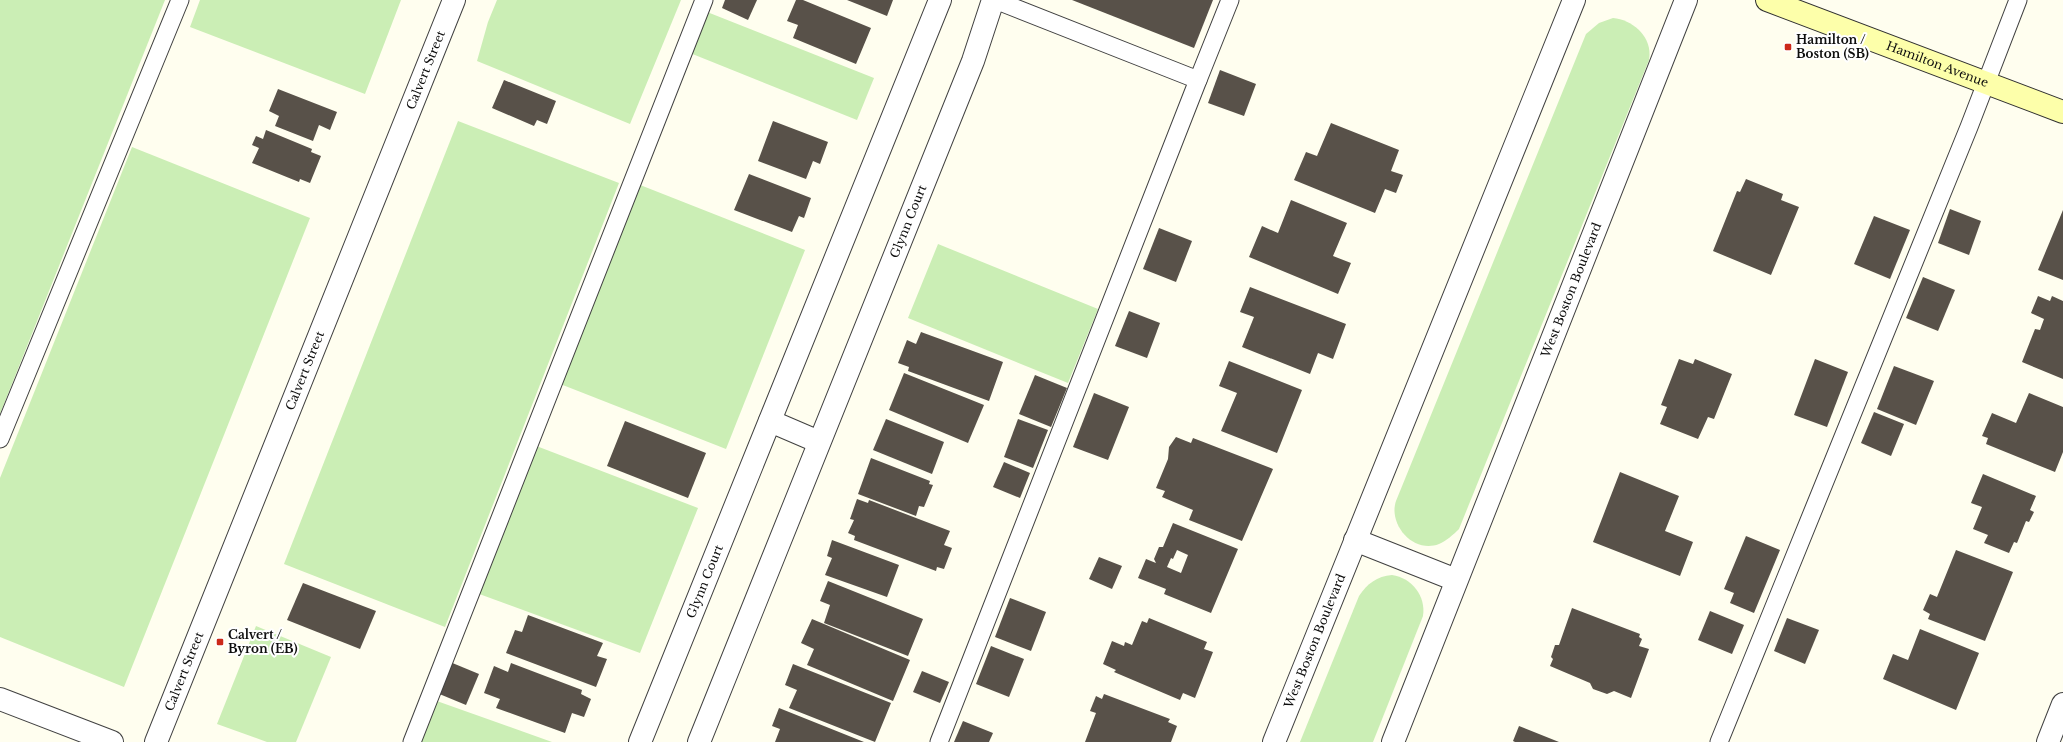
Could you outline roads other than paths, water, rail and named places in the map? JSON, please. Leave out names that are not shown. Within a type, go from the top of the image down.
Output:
[{"type":"main road","name":"Hamilton Avenue","points":[[1767,0],[2063,112]]},
{"type":"street","name":"Calvert Street","points":[[156,742],[454,0]]},
{"type":"street","name":"Glynn Court","points":[[640,742],[940,0]]},
{"type":"street","name":"Glynn Court","points":[[699,742],[973,61],[994,0]]},
{"type":"street","name":"West Boston Boulevard","points":[[1274,742],[1574,0]]},
{"type":"street","name":"West Boston Boulevard","points":[[1393,742],[1686,0]]},
{"type":"street","points":[[770,421],[819,442]]},
{"type":"street","points":[[1355,540],[1456,580]]},
{"type":"street","points":[[0,698],[112,742]]},
{"type":"street","points":[[2048,742],[2062,714]]},
{"type":"lane","points":[[0,439],[180,0]]},
{"type":"lane","points":[[412,742],[704,0]]},
{"type":"lane","points":[[994,0],[1198,80]]},
{"type":"lane","points":[[939,742],[1230,0]]},
{"type":"lane","points":[[1719,742],[1986,83],[2018,0]]},
{"type":"place","name":"Hamilton / Boston (SB)","points":[[1788,47]]},
{"type":"place","name":"Calvert / Byron (EB)","points":[[220,642]]}]
